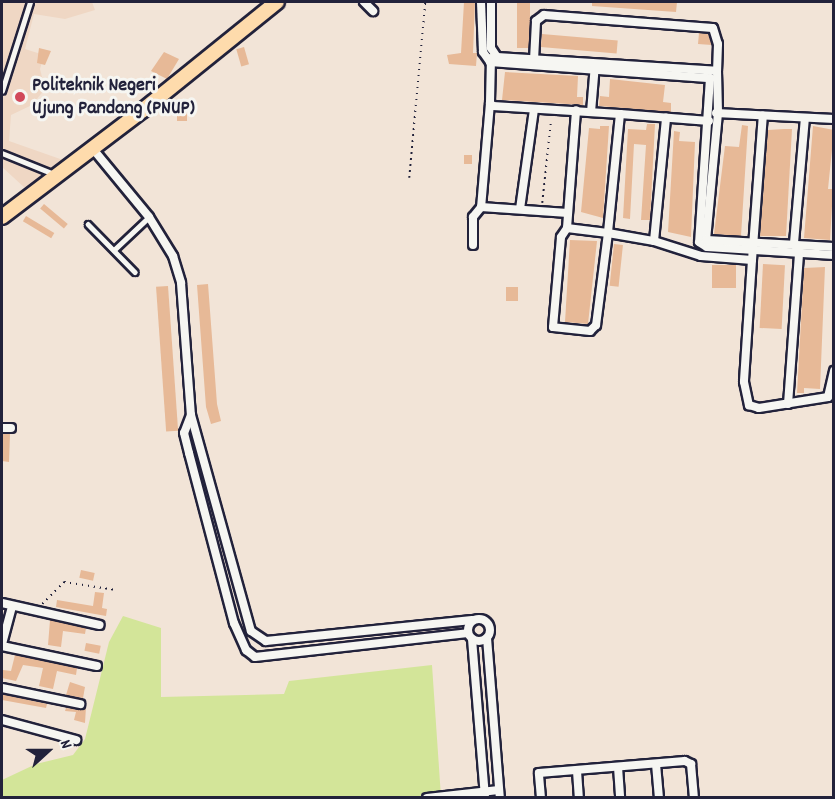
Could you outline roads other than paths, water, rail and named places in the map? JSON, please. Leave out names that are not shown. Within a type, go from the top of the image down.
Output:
[{"type":"main road","points":[[2,217],[93,149],[277,2]]},
{"type":"street","points":[[364,2],[374,11]]},
{"type":"street","points":[[481,2],[483,52],[490,62]]},
{"type":"street","points":[[473,244],[473,217],[481,207],[490,103],[492,2]]},
{"type":"street","points":[[534,60],[536,21],[544,15],[713,28],[718,44],[717,71],[703,241]]},
{"type":"street","points":[[492,52],[497,57],[707,76],[711,82],[712,116]]},
{"type":"street","points":[[490,62],[717,71]]},
{"type":"street","points":[[591,112],[595,66]]},
{"type":"street","points":[[490,103],[534,109],[576,110],[666,118],[763,115],[834,119]]},
{"type":"street","points":[[520,209],[534,109]]},
{"type":"street","points":[[576,110],[567,228],[561,237],[557,262],[553,325],[557,329],[595,329],[608,233],[620,114]]},
{"type":"street","points":[[763,115],[751,246],[745,398],[754,408],[828,397],[834,371]]},
{"type":"street","points":[[654,241],[666,118]]},
{"type":"street","points":[[788,404],[799,253],[794,243],[805,118]]},
{"type":"street","points":[[93,149],[149,217],[173,256],[181,283],[191,415],[248,626],[254,635],[266,642],[483,619],[488,623],[487,638],[500,794],[427,798]]},
{"type":"street","points":[[481,207],[568,213]]},
{"type":"street","points":[[567,228],[654,241],[701,256],[752,260]]},
{"type":"street","points":[[681,249],[703,241],[834,255]]},
{"type":"street","points":[[751,246],[794,243],[834,247]]},
{"type":"street","points":[[191,415],[184,434],[234,623],[246,650],[255,657],[268,658],[470,636],[487,638]]},
{"type":"street","points":[[2,603],[100,625]]},
{"type":"street","points":[[12,606],[2,645],[97,666]]},
{"type":"street","points":[[472,621],[470,636],[484,795]]},
{"type":"street","points":[[2,687],[80,704]]},
{"type":"street","points":[[2,720],[76,740]]},
{"type":"street","points":[[541,798],[539,773],[689,761],[694,798]]},
{"type":"street","points":[[656,764],[659,798]]},
{"type":"street","points":[[618,767],[620,798]]},
{"type":"street","points":[[577,771],[579,798]]},
{"type":"lane","points":[[2,92],[30,2]]},
{"type":"lane","points":[[2,153],[56,175]]},
{"type":"lane","points":[[114,250],[149,217]]},
{"type":"lane","points":[[88,224],[135,272]]},
{"type":"place","name":"Politeknik Negeri Ujung Pandang (PNUP)","points":[[20,97]]}]
